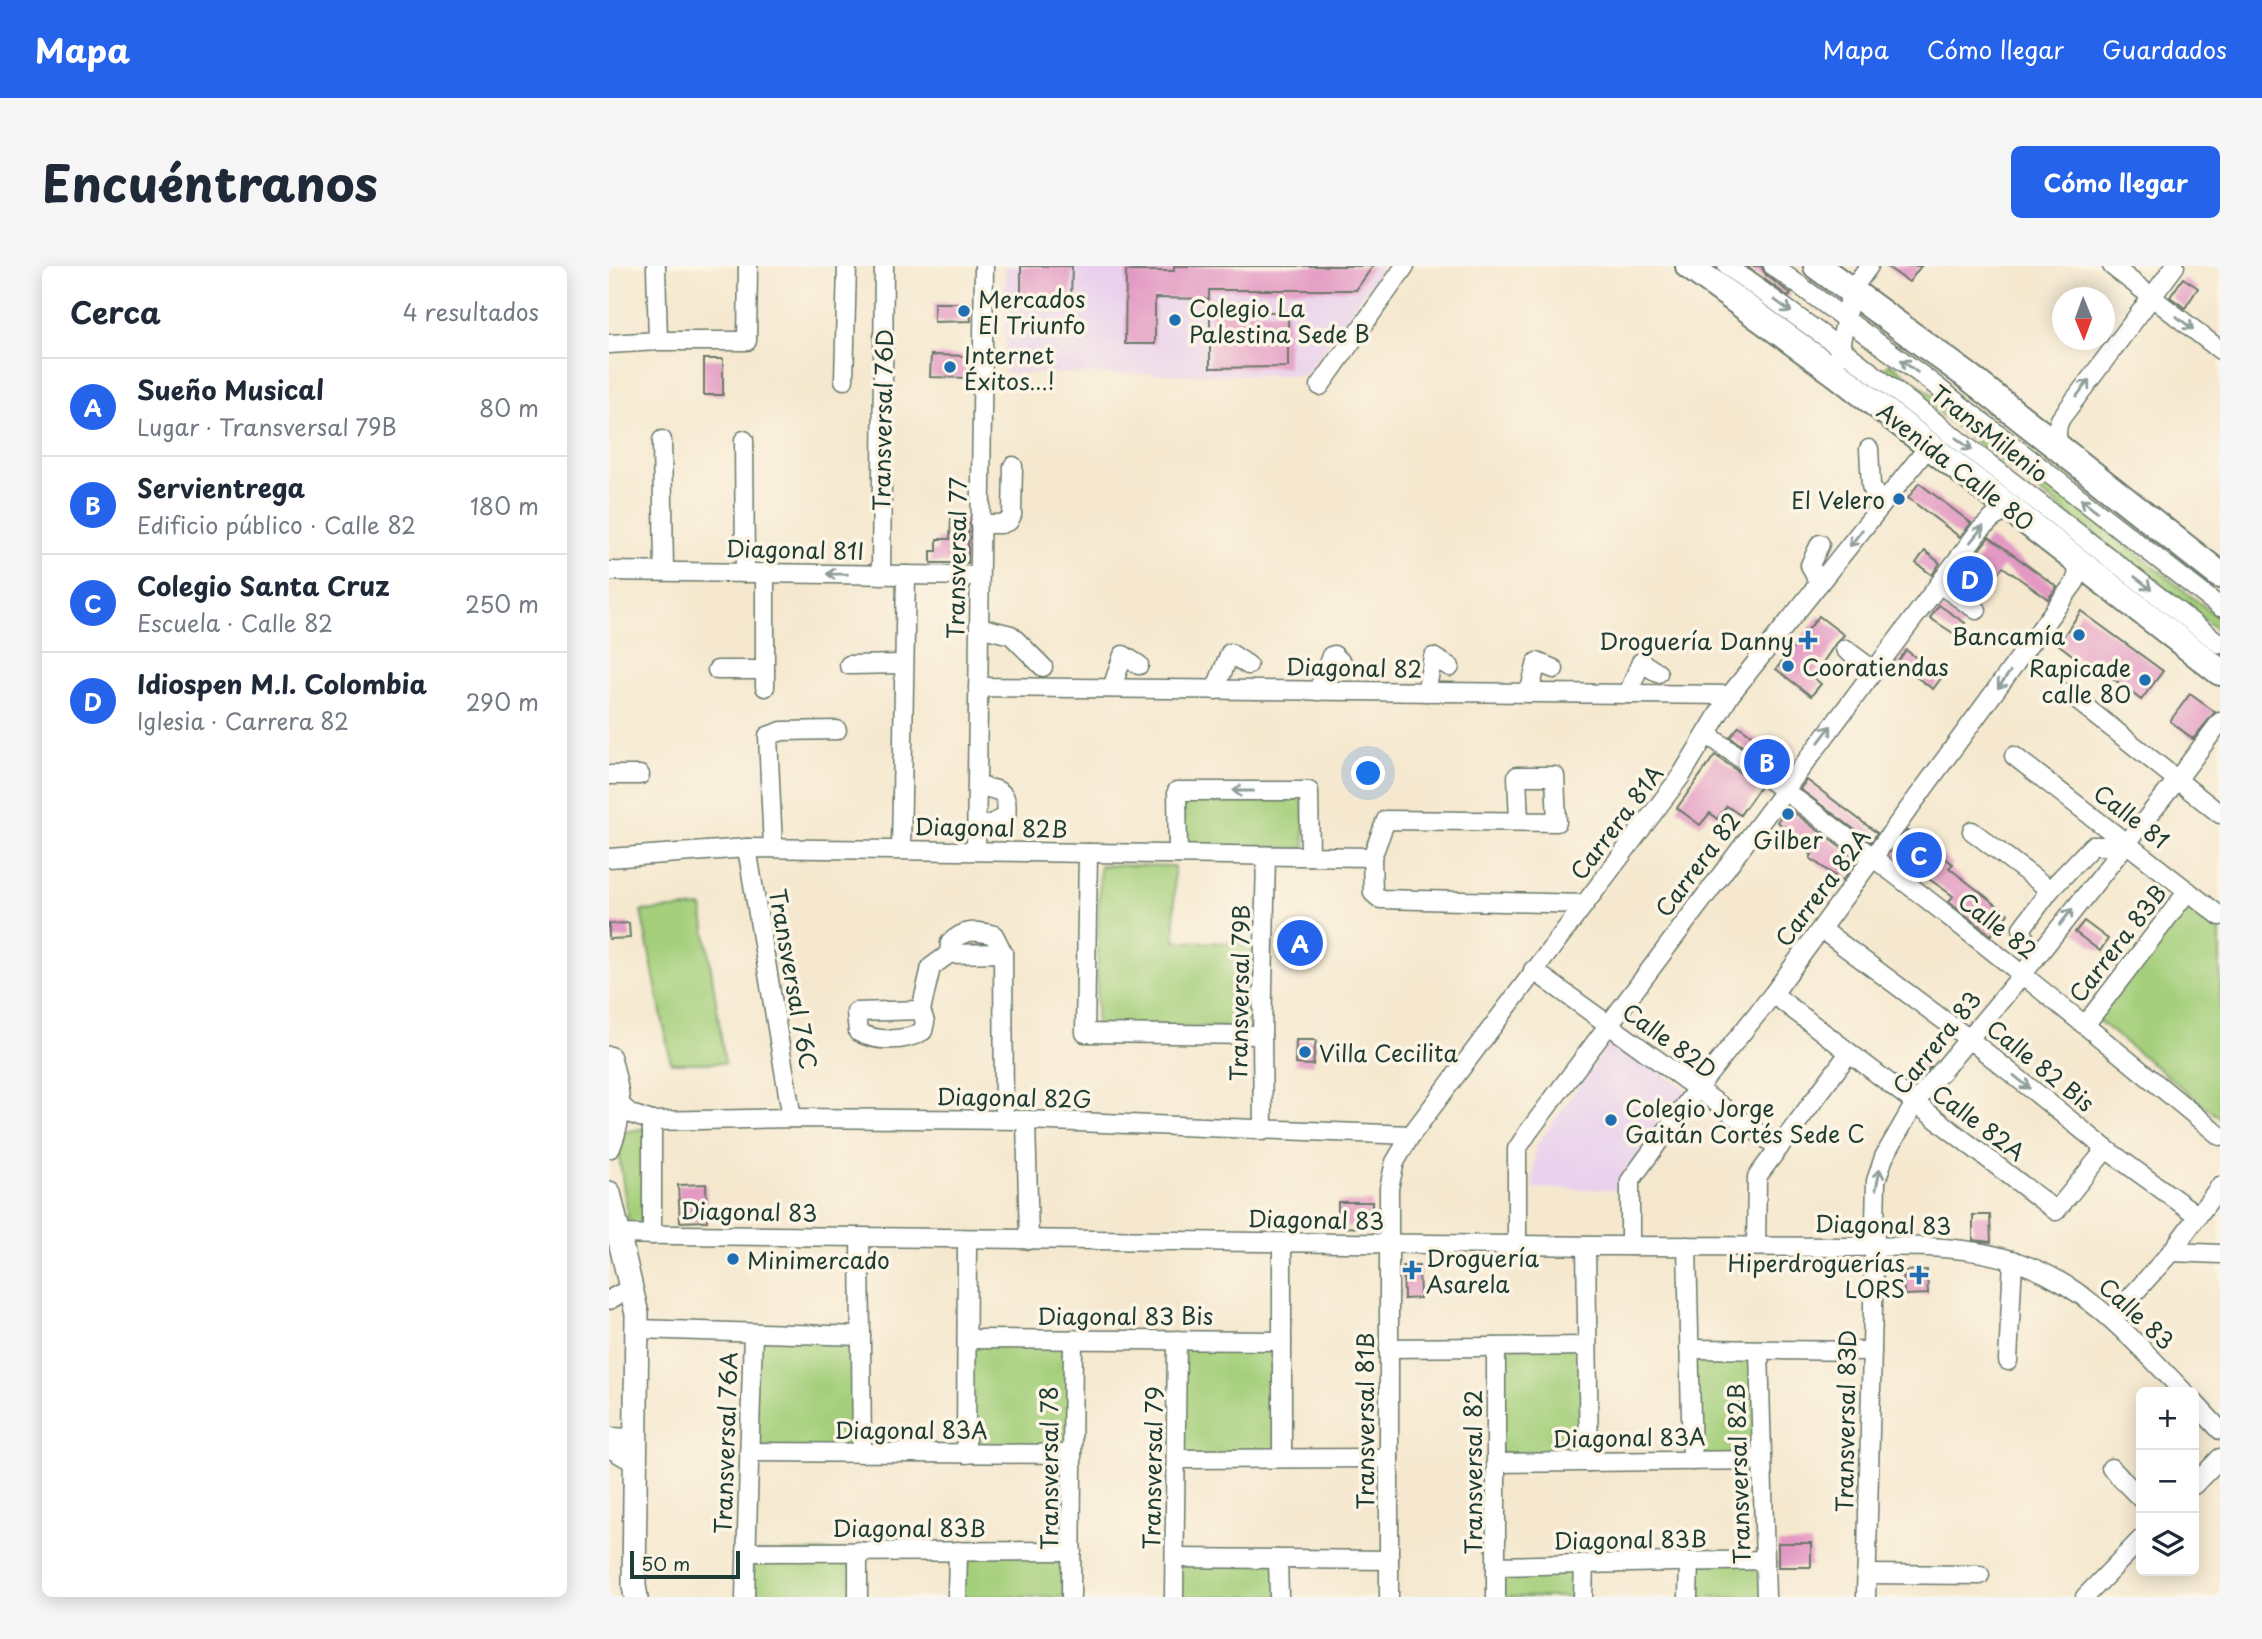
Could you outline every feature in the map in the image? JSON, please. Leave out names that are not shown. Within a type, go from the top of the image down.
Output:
[{"type":"highway","name":"Avenida Calle 80","points":[[1689,266],[1836,374],[2220,672]]},
{"type":"highway","points":[[1817,266],[2059,448],[2220,575]]},
{"type":"main road","points":[[609,1058],[619,1104],[617,1124],[609,1146]]},
{"type":"main road","points":[[609,1193],[632,1287],[637,1329],[633,1593]]},
{"type":"street","points":[[656,266],[658,341]]},
{"type":"street","points":[[609,344],[747,341],[748,266]]},
{"type":"street","points":[[844,380],[847,266]]},
{"type":"street","name":"Transversal 76D","points":[[881,575],[884,266]]},
{"type":"street","name":"Transversal 77","points":[[976,851],[984,266]]},
{"type":"street","points":[[1320,386],[1405,266]]},
{"type":"street","name":"TransMilenio","points":[[1727,266],[1839,347],[2220,643]]},
{"type":"street","name":"TransMilenio","points":[[1773,266],[2001,436],[2220,607]]},
{"type":"street","points":[[1836,374],[1844,317],[1851,290],[1869,266]]},
{"type":"street","points":[[2112,266],[2220,350]]},
{"type":"street","points":[[2059,448],[2057,424],[2175,266]]},
{"type":"street","points":[[662,440],[664,571]]},
{"type":"street","points":[[744,440],[745,573]]},
{"type":"street","name":"Carrera 81A","points":[[1388,1245],[1392,1171],[1411,1135],[1681,776],[1730,695],[1929,446]]},
{"type":"street","points":[[1869,449],[1871,486],[1881,506]]},
{"type":"street","points":[[980,524],[1001,524],[1009,521],[1012,515],[1013,466]]},
{"type":"street","name":"Carrera 82","points":[[1517,1245],[1517,1149],[1873,670],[1985,524],[2011,508]]},
{"type":"street","points":[[1819,584],[1810,565],[1820,544]]},
{"type":"street","name":"Carrera 82A","points":[[1630,1246],[1630,1181],[1696,1090],[1773,994],[1873,859],[2075,582],[2081,563]]},
{"type":"street","name":"Diagonal 81I","points":[[609,570],[979,576]]},
{"type":"street","points":[[717,670],[765,678],[765,573]]},
{"type":"street","points":[[901,850],[906,575]]},
{"type":"street","points":[[1939,584],[1977,610]]},
{"type":"street","points":[[979,627],[1008,633],[1043,667]]},
{"type":"street","points":[[1845,649],[1873,670]]},
{"type":"street","points":[[1215,690],[1230,653],[1248,665]]},
{"type":"street","points":[[1112,688],[1123,655],[1139,665]]},
{"type":"street","points":[[1318,691],[1331,656],[1335,655],[1346,668]]},
{"type":"street","points":[[1426,692],[1433,657],[1450,667]]},
{"type":"street","points":[[1529,693],[1537,662],[1554,669]]},
{"type":"street","points":[[1628,694],[1641,662],[1658,673]]},
{"type":"street","points":[[849,665],[903,664]]},
{"type":"street","name":"Diagonal 82","points":[[978,687],[1730,695]]},
{"type":"street","points":[[2068,694],[2220,814]]},
{"type":"street","name":"Carrera 83","points":[[1874,1247],[1876,1181],[1884,1157],[1915,1103],[2022,975],[2220,722]]},
{"type":"street","points":[[773,848],[768,736],[782,731],[837,730]]},
{"type":"street","name":"Calle 82","points":[[1708,735],[1784,789],[2022,975],[2220,1136]]},
{"type":"street","name":"Calle 81","points":[[2014,756],[2121,847],[2188,891],[2220,916]]},
{"type":"street","points":[[609,775],[640,775]]},
{"type":"street","points":[[1518,821],[1517,776],[1555,776],[1557,822],[1386,820],[1372,858],[1373,893],[1380,900],[1584,904]]},
{"type":"street","points":[[976,827],[1006,817],[1007,801],[1002,793],[995,789],[977,786]]},
{"type":"street","points":[[1178,855],[1177,791],[1308,791],[1310,856]]},
{"type":"street","points":[[1972,831],[2050,890]]},
{"type":"street","points":[[2036,956],[2025,942],[2022,928],[2050,890],[2092,846],[2121,847]]},
{"type":"street","name":"Transversal 76C","points":[[747,848],[792,1118]]},
{"type":"street","name":"Diagonal 82B","points":[[609,858],[773,848],[1372,858]]},
{"type":"street","points":[[1088,853],[1085,1033],[1262,1035]]},
{"type":"street","name":"Transversal 79B","points":[[1263,1131],[1266,856]]},
{"type":"street","name":"Carrera 83B","points":[[2085,1025],[2188,891]]},
{"type":"street","name":"Calle 82 Bis","points":[[1821,929],[1969,1039],[2106,1149],[2197,1215]]},
{"type":"street","points":[[921,1010],[856,1012],[858,1032],[865,1036],[906,1038],[923,1031],[925,1022],[921,1010],[931,967],[949,954],[1003,953],[1005,1119]]},
{"type":"street","name":"Calle 82D","points":[[1533,970],[1779,1148]]},
{"type":"street","name":"Calle 82A","points":[[1773,994],[2056,1211],[2106,1149]]},
{"type":"street","points":[[1756,1246],[1757,1177],[1849,1053]]},
{"type":"street","name":"Diagonal 82G","points":[[619,1104],[631,1114],[652,1121],[792,1118],[1005,1119],[1411,1135]]},
{"type":"street","points":[[1026,1120],[1029,1240]]},
{"type":"street","points":[[652,1121],[652,1235]]},
{"type":"street","points":[[2112,1318],[2171,1252],[2220,1186]]},
{"type":"street","name":"Diagonal 83","points":[[618,1234],[1388,1245],[1874,1247],[1970,1251],[2013,1260]]},
{"type":"street","points":[[860,1237],[862,1453]]},
{"type":"street","points":[[966,1454],[967,1239]]},
{"type":"street","points":[[1282,1458],[1283,1243]]},
{"type":"street","name":"Transversal 81B","points":[[1388,1245],[1389,1597]]},
{"type":"street","points":[[1586,1246],[1589,1462]]},
{"type":"street","points":[[1687,1246],[1692,1461]]},
{"type":"street","name":"Transversal 83D","points":[[1865,1597],[1874,1247]]},
{"type":"street","points":[[2171,1252],[2220,1254]]},
{"type":"street","points":[[2008,1361],[2013,1260]]},
{"type":"street","name":"Calle 83","points":[[2013,1260],[2055,1278],[2112,1318],[2179,1387]]},
{"type":"street","points":[[609,1300],[632,1287]]},
{"type":"street","points":[[637,1329],[861,1336]]},
{"type":"street","name":"Transversal 76A","points":[[745,1597],[753,1333]]},
{"type":"street","name":"Diagonal 83 Bis","points":[[967,1339],[1282,1341]]},
{"type":"street","name":"Transversal 78","points":[[1071,1597],[1073,1339]]},
{"type":"street","name":"Transversal 79","points":[[1174,1597],[1177,1340]]},
{"type":"street","points":[[1389,1348],[1587,1346]]},
{"type":"street","name":"Transversal 82","points":[[1496,1347],[1496,1597]]},
{"type":"street","points":[[1689,1349],[1872,1351]]},
{"type":"street","name":"Transversal 82B","points":[[1759,1350],[1766,1597]]},
{"type":"street","points":[[2199,1407],[2220,1430]]},
{"type":"street","points":[[609,1437],[636,1438]]},
{"type":"street","points":[[609,1448],[635,1463]]},
{"type":"street","name":"Diagonal 83A","points":[[749,1452],[1072,1454]]},
{"type":"street","points":[[1177,1459],[1389,1458]]},
{"type":"street","points":[[2199,1480],[2220,1458]]},
{"type":"street","name":"Diagonal 83A","points":[[1496,1463],[1762,1460]]},
{"type":"street","points":[[2111,1468],[2136,1494]]},
{"type":"street","points":[[2085,1597],[2136,1544]]},
{"type":"street","points":[[957,1597],[958,1551]]},
{"type":"street","name":"Diagonal 83B","points":[[747,1552],[1072,1551]]},
{"type":"street","points":[[858,1552],[858,1597]]},
{"type":"street","points":[[1175,1559],[1389,1560]]},
{"type":"street","points":[[1278,1559],[1279,1597]]},
{"type":"street","name":"Diagonal 83B","points":[[1496,1566],[1765,1560]]},
{"type":"street","points":[[1688,1597],[1689,1562]]},
{"type":"street","points":[[1583,1597],[1584,1564]]},
{"type":"street","points":[[1866,1574],[1980,1575]]},
{"type":"shaded area","name":"Colegio La Palestina Sede B","points":[[1005,266],[1383,266],[1305,375],[1005,373]]},
{"type":"shaded area","name":"Colegio Jorge Gaitán Cortés Sede C","points":[[1612,1039],[1689,1091],[1622,1177],[1620,1190],[1533,1188],[1535,1148]]},
{"type":"green space","points":[[1890,363],[2016,458],[2220,619],[2220,632],[1883,370]]},
{"type":"green space","points":[[1183,797],[1303,799],[1305,848],[1182,847]]},
{"type":"green space","points":[[1100,865],[1174,866],[1175,941],[1257,944],[1256,1027],[1096,1027]]},
{"type":"green space","points":[[2189,904],[2220,927],[2220,1118],[2096,1019]]},
{"type":"green space","points":[[702,907],[725,1063],[671,1063],[641,911]]},
{"type":"green space","points":[[646,1128],[646,1225],[629,1225],[619,1156],[623,1132]]},
{"type":"green space","points":[[753,1333],[861,1336],[862,1453],[749,1452]]},
{"type":"green space","points":[[967,1339],[1073,1339],[1072,1454],[966,1454]]},
{"type":"green space","points":[[1177,1340],[1282,1341],[1282,1458],[1177,1459]]},
{"type":"green space","points":[[1587,1346],[1589,1462],[1496,1463],[1496,1347]]},
{"type":"green space","points":[[1689,1349],[1759,1350],[1762,1460],[1692,1461]]},
{"type":"green space","points":[[858,1551],[858,1597],[745,1597],[746,1552]]},
{"type":"green space","points":[[958,1551],[1072,1551],[1071,1597],[957,1597]]},
{"type":"green space","points":[[1175,1558],[1278,1559],[1279,1597],[1174,1597]]},
{"type":"green space","points":[[1765,1560],[1766,1597],[1688,1597],[1689,1562]]},
{"type":"green space","points":[[1584,1565],[1583,1597],[1496,1597],[1496,1566]]},
{"type":"building","points":[[1021,266],[1072,266],[1071,298],[1021,296]]},
{"type":"building","points":[[1174,266],[1373,266],[1356,290],[1209,290],[1209,299],[1155,298],[1155,344],[1125,344],[1126,271],[1174,271]]},
{"type":"building","points":[[1746,266],[1761,266],[1766,275],[1791,294],[1789,297]]},
{"type":"building","points":[[1886,266],[1921,266],[1909,282]]},
{"type":"building","points":[[2183,278],[2198,288],[2185,308],[2170,297]]},
{"type":"building","points":[[934,303],[970,303],[971,321],[934,322]]},
{"type":"building","points":[[1210,312],[1288,312],[1288,367],[1210,368]]},
{"type":"building","name":"Internet Éxitos...!","points":[[931,355],[970,356],[969,378],[930,377]]},
{"type":"building","points":[[704,359],[723,359],[723,395],[704,395]]},
{"type":"building","points":[[1919,483],[1971,523],[1960,537],[1908,498]]},
{"type":"building","points":[[951,519],[968,519],[968,563],[931,563],[931,551],[937,551],[937,539],[950,539]]},
{"type":"building","points":[[1989,537],[2057,587],[2048,599],[2003,567],[1979,597],[1959,584],[1982,554],[1978,551]]},
{"type":"building","points":[[1925,551],[1940,563],[1932,575],[1916,563]]},
{"type":"building","points":[[1939,605],[1965,623],[1956,635],[1930,618]]},
{"type":"building","points":[[2081,611],[2163,671],[2141,700],[2092,662],[2088,667],[2058,644]]},
{"type":"building","points":[[1819,616],[1844,635],[1813,677],[1821,684],[1811,696],[1776,669]]},
{"type":"building","points":[[1906,650],[1942,677],[1933,689],[1897,663]]},
{"type":"building","points":[[2190,694],[2215,712],[2193,739],[2170,721]]},
{"type":"building","points":[[1739,726],[1790,764],[1782,775],[1730,737]]},
{"type":"building","points":[[1715,755],[1760,787],[1740,815],[1727,806],[1717,819],[1710,813],[1700,825],[1677,808]]},
{"type":"building","points":[[1807,780],[1877,833],[1871,842],[1800,789]]},
{"type":"building","points":[[1787,807],[1857,860],[1842,881],[1810,858],[1812,855],[1794,842],[1798,836],[1777,822]]},
{"type":"building","points":[[1907,831],[1953,864],[1949,868],[2008,914],[1991,935],[1949,902],[1953,896],[1891,852]]},
{"type":"building","points":[[2084,921],[2108,939],[2100,951],[2075,932]]},
{"type":"building","points":[[629,923],[630,938],[609,939],[609,924]]},
{"type":"building","points":[[1288,934],[1311,935],[1311,951],[1288,951]]},
{"type":"building","name":"Villa Cecilita","points":[[1296,1040],[1316,1040],[1313,1065],[1295,1064]]},
{"type":"building","points":[[1920,1058],[1931,1066],[1914,1087],[1903,1078]]},
{"type":"building","points":[[706,1184],[707,1221],[680,1222],[678,1185]]},
{"type":"building","points":[[1338,1202],[1372,1202],[1372,1228],[1338,1227]]},
{"type":"building","points":[[1973,1215],[1990,1215],[1991,1242],[1973,1240]]},
{"type":"building","points":[[1403,1266],[1419,1266],[1420,1298],[1404,1299]]},
{"type":"building","points":[[1927,1270],[1928,1294],[1904,1295],[1903,1271]]},
{"type":"building","points":[[1778,1543],[1811,1543],[1811,1567],[1778,1567]]},
{"type":"place","name":"Mercados El Triunfo","points":[[964,311]]},
{"type":"place","name":"Colegio La Palestina Sede B","points":[[1175,320]]},
{"type":"place","name":"Internet Éxitos...!","points":[[950,367]]},
{"type":"place","name":"El Velero","points":[[1899,499]]},
{"type":"place","name":"Idiospen M.I. Colombia","points":[[1970,579]]},
{"type":"place","name":"Bancamía","points":[[2079,635]]},
{"type":"place","name":"Droguería Danny","points":[[1808,640]]},
{"type":"place","name":"Cooratiendas","points":[[1788,666]]},
{"type":"place","name":"Rapicade calle 80","points":[[2145,680]]},
{"type":"place","name":"Servientrega","points":[[1767,762]]},
{"type":"place","name":"Gilber","points":[[1788,814]]},
{"type":"place","name":"Colegio Santa Cruz","points":[[1919,855]]},
{"type":"place","name":"Sueño Musical","points":[[1300,943]]},
{"type":"place","name":"Villa Cecilita","points":[[1305,1052]]},
{"type":"place","name":"Colegio Jorge Gaitán Cortés Sede C","points":[[1611,1120]]},
{"type":"place","name":"Minimercado","points":[[733,1259]]},
{"type":"place","name":"Droguería Asarela","points":[[1412,1270]]},
{"type":"place","name":"Hiperdroguerías LORS","points":[[1919,1275]]}]
